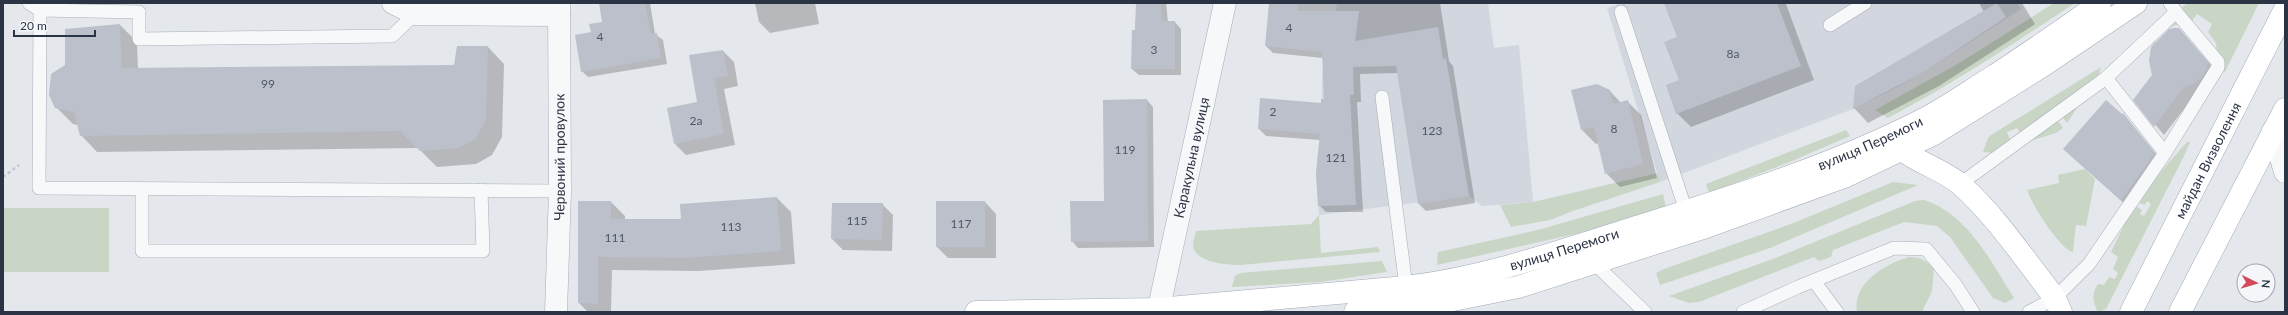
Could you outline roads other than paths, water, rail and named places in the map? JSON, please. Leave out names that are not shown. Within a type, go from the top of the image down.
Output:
[{"type":"main road","name":"вулиця Перемоги","points":[[1355,312],[1454,306],[1706,227],[1844,177],[1895,143],[1928,117],[2056,35],[2100,3]]},
{"type":"main road","points":[[1895,143],[1934,134],[2047,63],[2136,3]]},
{"type":"main road","name":"майдан Визволення","points":[[2131,312],[2285,9]]},
{"type":"main road","points":[[2180,312],[2285,109]]},
{"type":"main road","name":"вулиця Перемоги","points":[[976,312],[1158,310],[1446,282],[1505,268],[1686,211],[1828,163],[1895,143]]},
{"type":"main road","points":[[1895,143],[1937,168],[1960,184],[1999,226],[2058,305]]},
{"type":"street","points":[[393,3],[415,8],[559,9]]},
{"type":"street","name":"Каракульна вулиця","points":[[1158,310],[1225,3]]},
{"type":"street","name":"Червоний провулок","points":[[556,312],[560,191],[559,9]]},
{"type":"street","points":[[2273,131],[2285,172]]},
{"type":"lane","points":[[29,3],[40,10],[139,12],[139,40],[392,36],[415,8]]},
{"type":"lane","points":[[1830,25],[1865,3]]},
{"type":"lane","points":[[1960,184],[2106,78],[2173,8],[2218,62],[2218,66],[2165,153],[2089,264],[2058,305],[2028,312]]},
{"type":"lane","points":[[40,10],[39,188],[560,191]]},
{"type":"lane","points":[[1621,12],[1686,211]]},
{"type":"lane","points":[[2106,78],[2165,153]]},
{"type":"lane","points":[[1382,97],[1406,287]]},
{"type":"lane","points":[[142,189],[142,251],[483,251],[481,190]]},
{"type":"lane","points":[[1592,240],[1594,263],[1645,312]]},
{"type":"lane","points":[[1743,312],[1894,248],[1926,250],[1955,284],[1973,312]]},
{"type":"lane","points":[[1814,281],[1837,312]]}]
